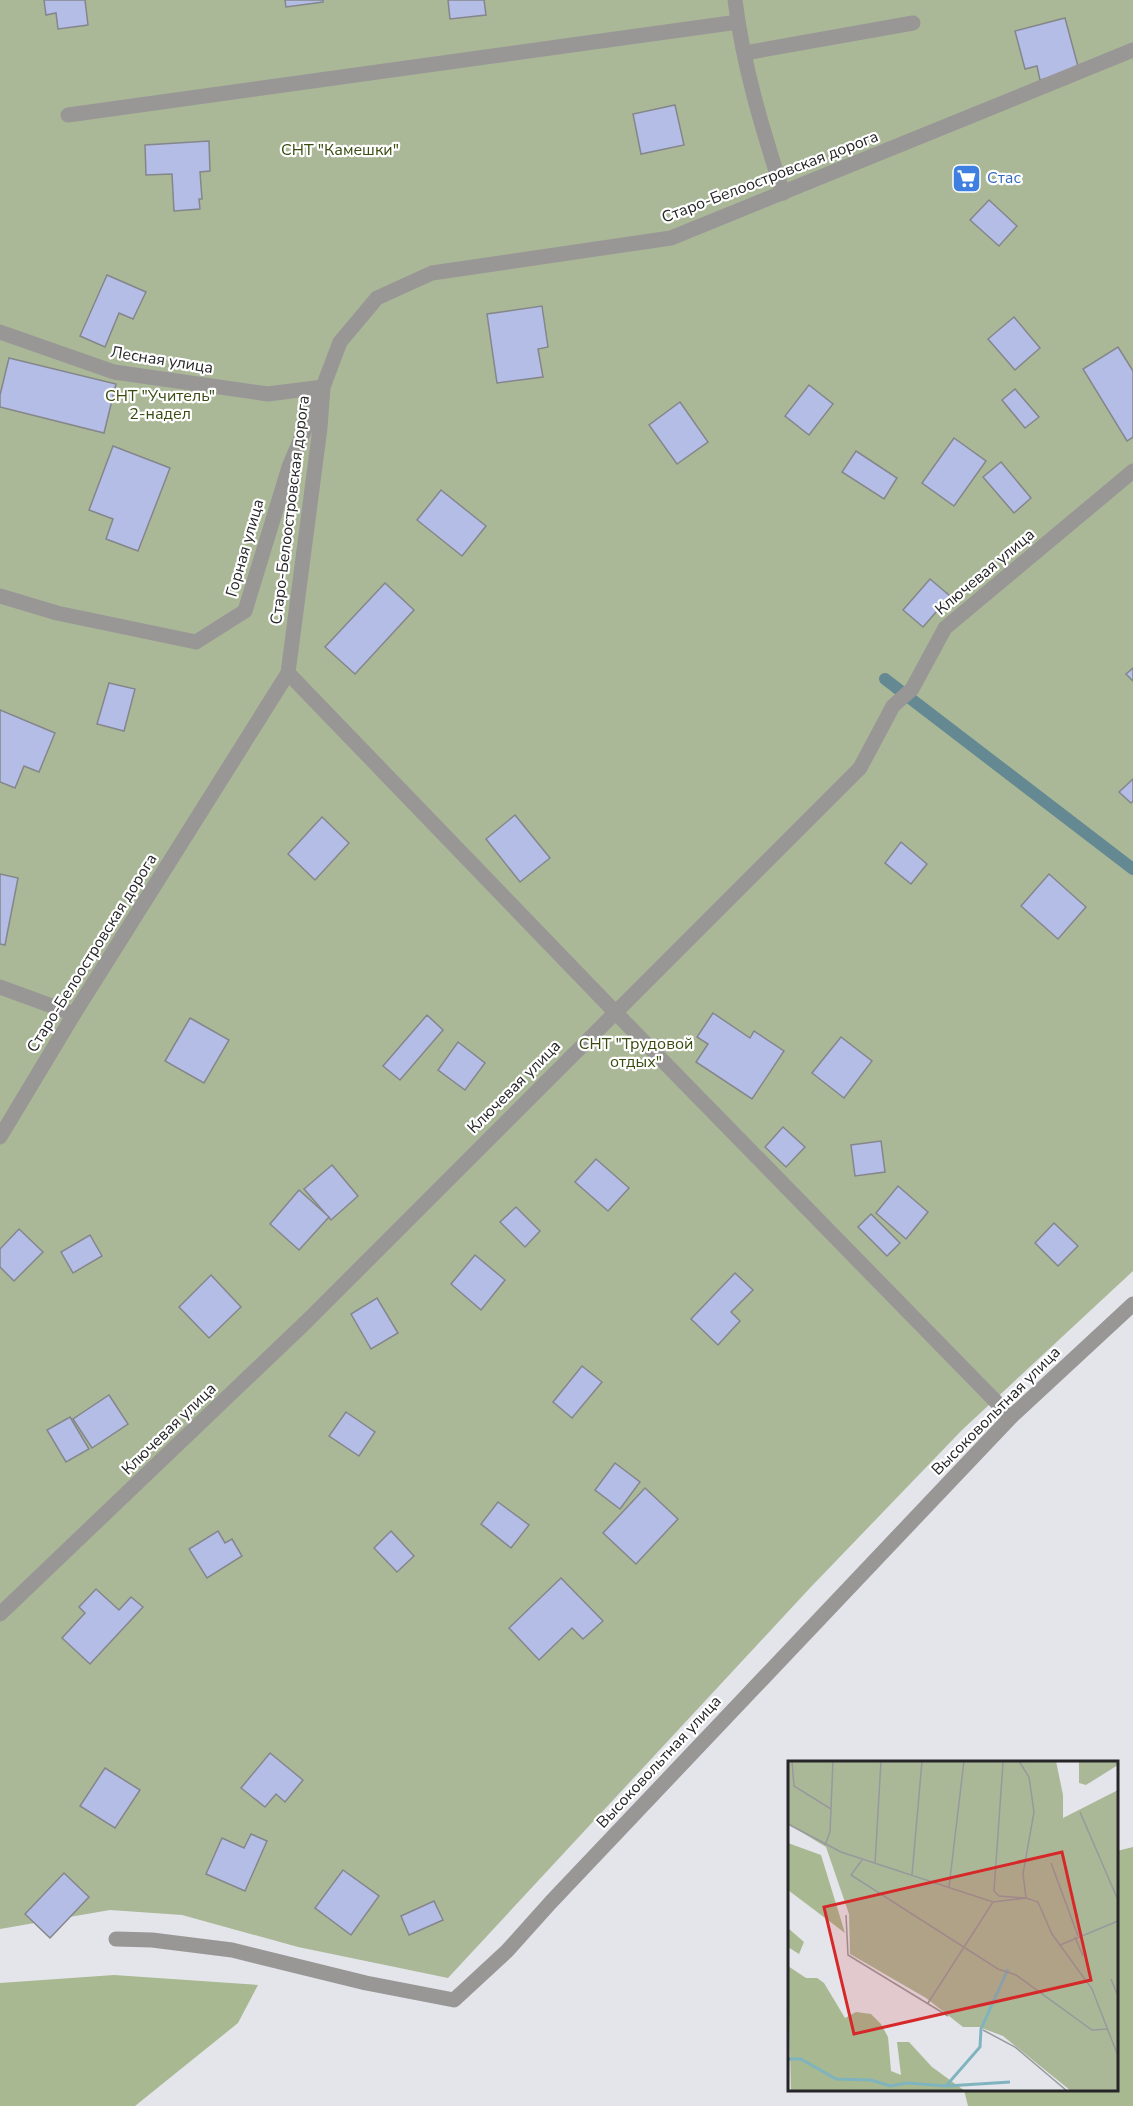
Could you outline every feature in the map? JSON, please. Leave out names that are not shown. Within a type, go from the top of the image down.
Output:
[{"type":"street","points":[[735,0],[762,128],[783,194]]},
{"type":"street","points":[[68,115],[738,22]]},
{"type":"street","points":[[745,53],[913,23]]},
{"type":"street","name":"Старо-Белоостровская дорога","points":[[0,1137],[74,1014],[288,673],[320,428],[323,387],[340,342],[377,298],[432,273],[671,238],[1133,50]]},
{"type":"street","name":"Лесная улица","points":[[0,332],[114,372],[268,394],[323,387]]},
{"type":"street","name":"Горная улица","points":[[0,596],[57,613],[196,642],[246,611],[289,467],[323,387]]},
{"type":"street","name":"Ключевая улица","points":[[0,1614],[307,1321],[860,768],[893,706],[912,689],[945,628],[1133,471]]},
{"type":"street","points":[[288,673],[1011,1417]]},
{"type":"street","points":[[0,987],[74,1014]]},
{"type":"street","name":"Высоковольтная улица","points":[[116,1939],[152,1940],[232,1950],[366,1983],[454,2000],[507,1951],[1011,1417],[1133,1304]]},
{"type":"green space","name":"СНТ \"Трудовой отдых\"","points":[[0,0],[1133,0],[1133,1271],[962,1430],[809,1589],[448,1978],[298,1947],[182,1915],[110,1910],[0,1929]]},
{"type":"green space","points":[[1133,1847],[1133,2106],[968,2106],[964,2091],[1118,2091],[1118,1851]]},
{"type":"green space","points":[[114,1975],[258,1985],[238,2023],[135,2106],[0,2106],[0,1983]]},
{"type":"building","points":[[44,0],[85,0],[88,25],[58,29],[56,13],[46,15]]},
{"type":"building","points":[[285,0],[323,0],[323,2],[286,7]]},
{"type":"building","points":[[448,0],[484,0],[486,15],[450,19]]},
{"type":"building","points":[[1065,18],[1079,70],[1040,80],[1037,66],[1025,69],[1015,31]]},
{"type":"building","points":[[675,105],[684,145],[641,154],[633,114]]},
{"type":"building","points":[[209,141],[210,171],[200,172],[202,199],[199,199],[200,209],[174,211],[172,174],[146,175],[145,145]]},
{"type":"building","points":[[989,200],[1017,226],[999,246],[970,220]]},
{"type":"building","points":[[107,275],[146,292],[133,319],[119,313],[105,347],[80,336]]},
{"type":"building","points":[[542,306],[548,347],[538,349],[543,377],[497,383],[487,314]]},
{"type":"building","points":[[1014,317],[1040,348],[1015,370],[988,339]]},
{"type":"building","points":[[1118,347],[1133,371],[1133,437],[1127,441],[1083,369]]},
{"type":"building","points":[[9,358],[116,384],[104,433],[0,407],[0,395]]},
{"type":"building","points":[[809,385],[833,404],[809,435],[785,416]]},
{"type":"building","points":[[1015,389],[1039,417],[1025,428],[1002,400]]},
{"type":"building","points":[[680,402],[708,442],[677,464],[649,425]]},
{"type":"building","points":[[954,438],[986,461],[954,506],[922,483]]},
{"type":"building","points":[[113,446],[170,468],[138,551],[106,539],[113,519],[89,510]]},
{"type":"building","points":[[856,451],[897,478],[884,499],[842,472]]},
{"type":"building","points":[[1001,462],[1031,498],[1014,513],[983,477]]},
{"type":"building","points":[[441,490],[486,526],[462,556],[417,520]]},
{"type":"building","points":[[930,579],[950,596],[923,627],[903,610]]},
{"type":"building","points":[[385,583],[414,610],[355,674],[325,647]]},
{"type":"building","points":[[1133,668],[1133,681],[1126,674]]},
{"type":"building","points":[[109,683],[135,689],[124,731],[97,724]]},
{"type":"building","points":[[0,710],[55,733],[39,772],[24,766],[15,788],[0,782]]},
{"type":"building","points":[[1133,779],[1133,801],[1131,803],[1119,792]]},
{"type":"building","points":[[515,815],[550,858],[520,882],[486,839]]},
{"type":"building","points":[[322,817],[349,843],[315,880],[288,854]]},
{"type":"building","points":[[901,842],[927,864],[911,884],[885,863]]},
{"type":"building","points":[[0,874],[18,878],[5,945],[0,944]]},
{"type":"building","points":[[1049,874],[1086,907],[1058,939],[1021,906]]},
{"type":"building","points":[[713,1013],[750,1038],[754,1031],[784,1051],[752,1099],[696,1062],[708,1044],[697,1037]]},
{"type":"building","points":[[427,1015],[443,1030],[400,1080],[383,1066]]},
{"type":"building","points":[[190,1018],[229,1040],[204,1083],[165,1061]]},
{"type":"building","points":[[841,1037],[872,1061],[844,1098],[812,1073]]},
{"type":"building","points":[[458,1042],[485,1063],[465,1090],[438,1070]]},
{"type":"building","points":[[783,1127],[805,1147],[786,1167],[765,1147]]},
{"type":"building","points":[[881,1141],[885,1172],[855,1176],[851,1145]]},
{"type":"building","points":[[596,1159],[629,1188],[608,1211],[575,1182]]},
{"type":"building","points":[[332,1165],[358,1196],[331,1220],[304,1189]]},
{"type":"building","points":[[898,1186],[928,1212],[906,1239],[876,1213]]},
{"type":"building","points":[[299,1190],[329,1217],[299,1250],[270,1224]]},
{"type":"building","points":[[516,1207],[540,1231],[525,1247],[500,1222]]},
{"type":"building","points":[[871,1214],[900,1243],[887,1256],[858,1227]]},
{"type":"building","points":[[1054,1223],[1078,1246],[1058,1266],[1035,1243]]},
{"type":"building","points":[[19,1229],[43,1252],[14,1281],[0,1267],[0,1249]]},
{"type":"building","points":[[90,1235],[102,1256],[73,1273],[61,1252]]},
{"type":"building","points":[[475,1255],[505,1280],[481,1310],[451,1284]]},
{"type":"building","points":[[735,1273],[753,1290],[731,1312],[740,1321],[718,1345],[691,1319]]},
{"type":"building","points":[[211,1275],[241,1307],[209,1338],[179,1307]]},
{"type":"building","points":[[377,1298],[398,1333],[371,1349],[351,1314]]},
{"type":"building","points":[[582,1366],[602,1382],[572,1418],[553,1402]]},
{"type":"building","points":[[109,1395],[128,1424],[92,1448],[73,1419]]},
{"type":"building","points":[[346,1412],[375,1432],[359,1456],[329,1436]]},
{"type":"building","points":[[70,1417],[89,1449],[66,1462],[47,1430]]},
{"type":"building","points":[[615,1463],[640,1482],[620,1509],[595,1490]]},
{"type":"building","points":[[645,1488],[678,1519],[636,1564],[603,1533]]},
{"type":"building","points":[[498,1502],[529,1525],[511,1548],[481,1524]]},
{"type":"building","points":[[218,1531],[225,1543],[232,1539],[242,1556],[207,1578],[189,1549]]},
{"type":"building","points":[[391,1531],[414,1556],[397,1572],[374,1548]]},
{"type":"building","points":[[561,1578],[603,1621],[583,1639],[572,1628],[539,1660],[509,1628]]},
{"type":"building","points":[[96,1589],[119,1610],[131,1597],[143,1607],[90,1664],[62,1638],[85,1613],[79,1607]]},
{"type":"building","points":[[270,1753],[303,1780],[285,1802],[276,1794],[265,1807],[241,1788]]},
{"type":"building","points":[[105,1768],[140,1790],[115,1828],[80,1806]]},
{"type":"building","points":[[251,1834],[267,1841],[245,1891],[206,1874],[222,1838],[244,1848]]},
{"type":"building","points":[[343,1870],[379,1896],[351,1935],[315,1908]]},
{"type":"building","points":[[64,1873],[89,1897],[50,1938],[25,1914]]},
{"type":"building","points":[[434,1901],[443,1920],[409,1935],[401,1916]]},
{"type":"waterway","points":[[885,679],[1133,869]]},
{"type":"place","name":"Стас","points":[[966,178]]},
{"type":"park label","name":"СНТ \"Камешки\"","points":[[340,150]]},
{"type":"park label","name":"СНТ \"Учитель\" 2-надел","points":[[160,405]]}]
